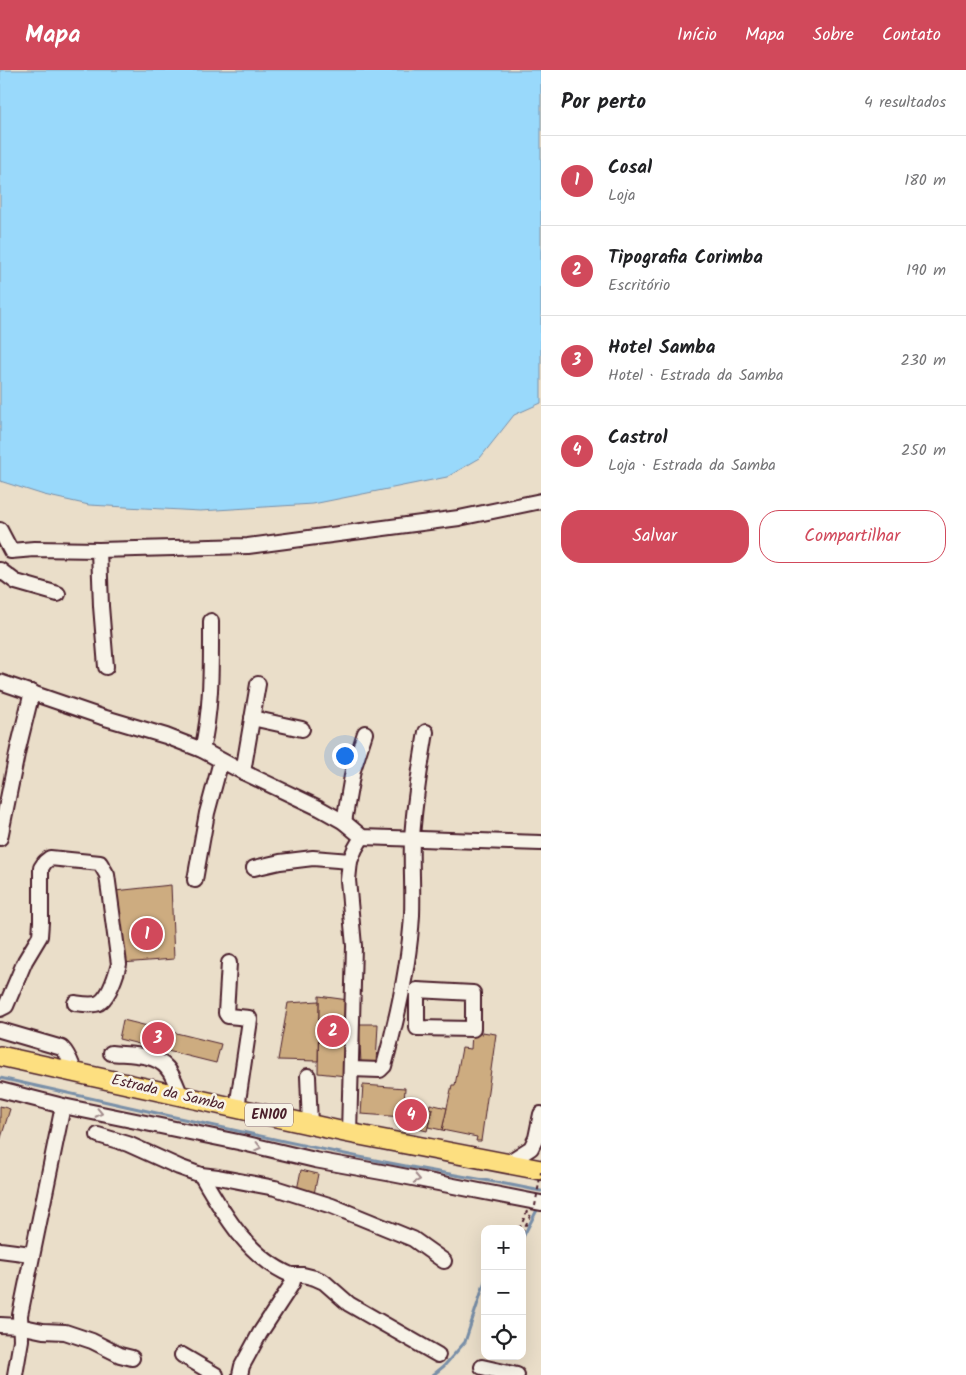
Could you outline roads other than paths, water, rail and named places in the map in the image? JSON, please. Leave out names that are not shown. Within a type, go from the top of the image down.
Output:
[{"type":"main road","name":"Estrada da Samba","points":[[0,1056],[310,1125],[541,1171]]},
{"type":"main road","name":"Estrada da Samba","points":[[0,1067],[322,1137],[541,1179]]},
{"type":"street","points":[[11,551],[34,549],[99,550],[248,546],[459,518],[541,501]]},
{"type":"street","points":[[0,530],[11,551]]},
{"type":"street","points":[[99,550],[106,667]]},
{"type":"street","points":[[11,551],[0,569],[16,582],[58,594]]},
{"type":"street","points":[[202,750],[210,686],[211,621]]},
{"type":"street","points":[[0,682],[102,717],[166,736],[202,750],[243,772],[319,808],[344,822],[362,837],[541,843]]},
{"type":"street","points":[[243,772],[258,684]]},
{"type":"street","points":[[1,831],[32,692]]},
{"type":"street","points":[[252,718],[302,729]]},
{"type":"street","points":[[351,1069],[380,1070],[384,1066],[401,1002],[412,916],[412,838],[416,791],[426,732]]},
{"type":"street","points":[[344,822],[353,770],[364,733]]},
{"type":"street","points":[[195,880],[207,813],[221,760]]},
{"type":"street","points":[[349,1133],[354,946],[348,880],[350,861],[362,837]]},
{"type":"street","points":[[0,1009],[6,1006],[25,961],[40,936],[41,868],[50,858],[100,863],[107,875],[119,964],[104,998],[98,1003],[75,1003]]},
{"type":"street","points":[[254,868],[280,862],[313,858],[350,861]]},
{"type":"street","points":[[229,963],[226,1013],[228,1016],[249,1018],[250,1020],[237,1108]]},
{"type":"street","points":[[417,990],[473,994],[473,1029],[417,1028],[417,1004],[417,990]]},
{"type":"street","points":[[401,1002],[417,1004]]},
{"type":"street","points":[[0,1030],[62,1048],[66,1052],[75,1072]]},
{"type":"street","points":[[110,1053],[158,1060],[167,1068],[181,1096]]},
{"type":"street","points":[[308,1076],[310,1125]]},
{"type":"street","points":[[0,1090],[63,1106],[243,1143],[315,1160],[534,1204]]},
{"type":"street","points":[[15,1375],[21,1340],[20,1315],[31,1254],[63,1106]]},
{"type":"street","points":[[506,1164],[531,1148],[536,1138],[541,1114]]},
{"type":"street","points":[[98,1135],[128,1144],[201,1176],[218,1176],[275,1188],[332,1206],[413,1239],[444,1261]]},
{"type":"street","points":[[201,1176],[231,1224],[249,1245],[270,1264],[291,1275],[304,1275],[324,1282],[349,1304],[438,1355]]},
{"type":"street","points":[[0,1250],[31,1254]]},
{"type":"street","points":[[240,1375],[242,1366],[260,1333],[292,1284],[291,1275]]},
{"type":"street","points":[[0,1325],[72,1333],[104,1346],[120,1355],[132,1358]]},
{"type":"street","points":[[182,1355],[216,1375]]},
{"type":"street","points":[[482,1367],[517,1375]]},
{"type":"water","points":[[0,70],[541,70],[541,403],[514,415],[480,458],[447,477],[313,504],[200,511],[89,505],[44,495],[0,481]]},
{"type":"waterway","points":[[0,1078],[231,1130],[541,1191]]},
{"type":"waterway","points":[[526,1231],[537,1210]]},
{"type":"waterway","points":[[433,1375],[444,1366],[465,1342],[481,1293]]},
{"type":"place","name":"Cosal","points":[[147,934]]},
{"type":"place","name":"Tipografia Corimba","points":[[333,1031]]},
{"type":"place","name":"Hotel Samba","points":[[158,1038]]},
{"type":"place","name":"Castrol","points":[[411,1115]]}]
